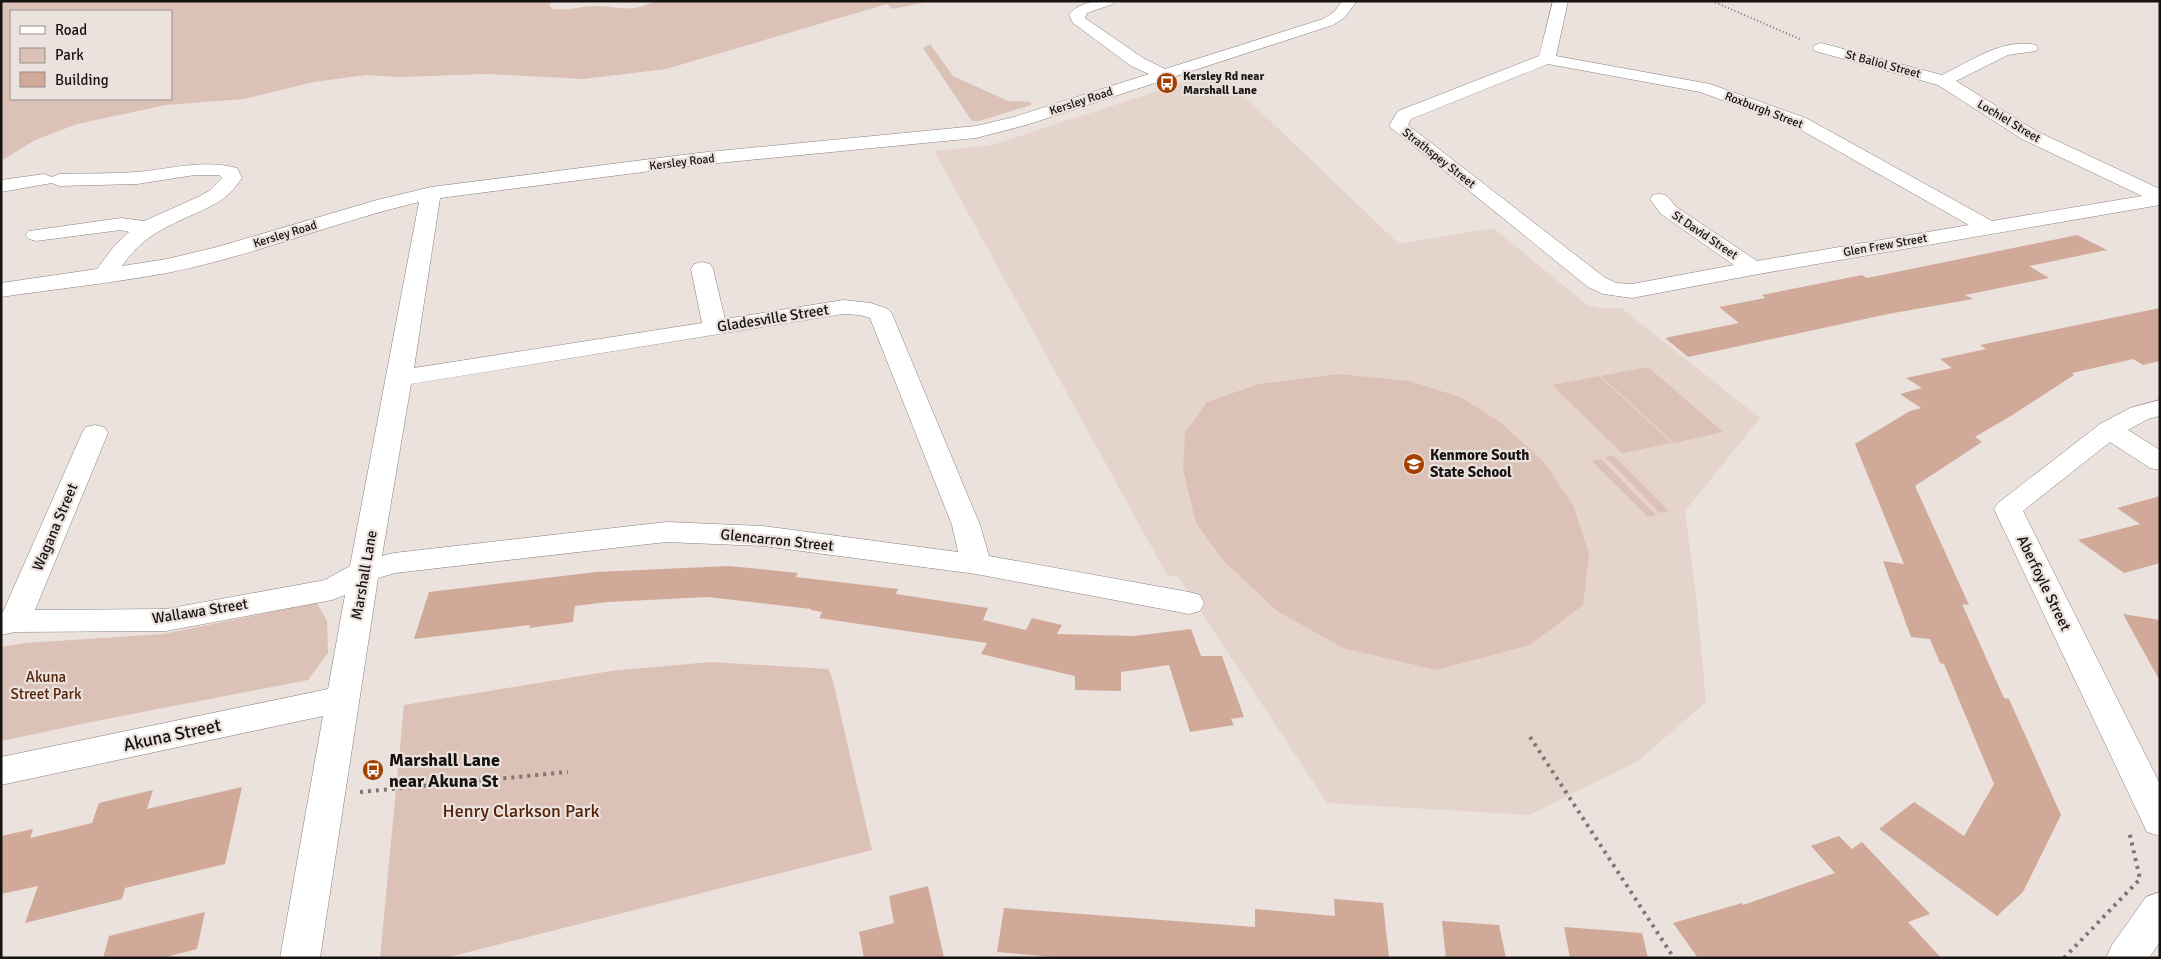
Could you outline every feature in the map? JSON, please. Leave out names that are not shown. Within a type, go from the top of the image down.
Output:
[{"type":"street","points":[[1108,1],[1082,10],[1077,15],[1078,20],[1137,62],[1164,75]]},
{"type":"street","name":"Kersley Road","points":[[1,290],[167,266],[384,204],[431,193],[698,159],[976,132],[1020,121],[1328,22],[1340,15],[1350,1]]},
{"type":"street","points":[[1547,60],[1561,1]]},
{"type":"street","name":"St Baliol Street","points":[[1821,48],[1944,81]]},
{"type":"street","points":[[1944,81],[2004,51],[2030,48]]},
{"type":"street","name":"Roxburgh Street","points":[[1547,60],[1704,88],[1800,122],[1987,227]]},
{"type":"street","name":"Strathspey Street","points":[[1547,60],[1404,115],[1398,126],[1596,282],[1611,289]]},
{"type":"street","name":"Lochiel Street","points":[[1944,81],[2029,135],[2160,198]]},
{"type":"street","points":[[1,186],[52,180],[136,178],[201,169],[218,169],[230,172],[232,178],[228,185],[217,194],[146,228],[132,240],[105,275]]},
{"type":"street","name":"Marshall Lane","points":[[300,958],[342,699],[400,378],[431,193]]},
{"type":"street","name":"Glen Frew Street","points":[[1611,289],[1632,291],[1753,268],[2160,198]]},
{"type":"street","name":"St David Street","points":[[1660,199],[1668,210],[1753,268]]},
{"type":"street","points":[[36,235],[121,224],[146,228]]},
{"type":"street","points":[[702,269],[715,328]]},
{"type":"street","name":"Gladesville Street","points":[[400,378],[843,307],[863,308],[880,314],[966,525],[976,564]]},
{"type":"street","name":"Aberfoyle Street","points":[[2160,408],[2139,413],[2108,430],[2008,509],[2160,822]]},
{"type":"street","points":[[2108,430],[2160,462]]},
{"type":"street","name":"Wagana Street","points":[[8,622],[95,433]]},
{"type":"street","name":"Glencarron Street","points":[[364,572],[394,563],[666,532],[763,536],[976,564],[1189,603]]},
{"type":"street","name":"Wallawa Street","points":[[8,622],[166,620],[332,589],[364,572]]},
{"type":"street","name":"Akuna Street","points":[[1,771],[342,699]]},
{"type":"street","points":[[2126,958],[2160,909]]},
{"type":"path","points":[[1712,1],[1821,48]]},
{"type":"path","points":[[1530,737],[1674,958]]},
{"type":"path","points":[[360,792],[568,772]]},
{"type":"path","points":[[2064,958],[2140,879],[2128,827]]},
{"type":"shaded area","name":"Kenmore South State School","points":[[1218,71],[1399,244],[1493,228],[1586,304],[1599,308],[1621,308],[1760,418],[1685,511],[1697,605],[1706,702],[1638,761],[1529,815],[1327,803],[1178,577],[1167,575],[934,151],[992,145]]},
{"type":"green space","points":[[1,1],[555,1],[549,4],[552,9],[571,9],[596,6],[635,8],[655,1],[932,1],[892,9],[887,4],[666,69],[583,79],[487,74],[400,77],[366,75],[314,82],[244,99],[166,105],[77,124],[35,140],[1,161]]},
{"type":"green space","points":[[930,44],[953,76],[1008,101],[1031,102],[1031,105],[979,121],[972,121],[923,48]]},
{"type":"green space","points":[[1648,367],[1723,432],[1674,443],[1601,376]]},
{"type":"green space","points":[[1339,374],[1409,381],[1460,397],[1500,422],[1544,462],[1574,507],[1589,554],[1583,605],[1530,645],[1436,670],[1343,648],[1277,611],[1224,561],[1196,523],[1183,469],[1185,433],[1207,402],[1259,384]]},
{"type":"green space","points":[[1599,376],[1672,443],[1622,453],[1552,385]]},
{"type":"green space","points":[[1613,455],[1669,511],[1660,513],[1605,457]]},
{"type":"green space","points":[[1601,459],[1656,515],[1648,517],[1592,461]]},
{"type":"green space","name":"Akuna Street Park","points":[[317,603],[327,621],[328,653],[308,680],[1,741],[1,647],[26,643],[163,634]]},
{"type":"green space","name":"Henry Clarkson Park","points":[[711,662],[828,669],[832,677],[872,850],[445,958],[380,958],[404,705],[611,671]]},
{"type":"building","points":[[2077,235],[2107,250],[2029,266],[2049,278],[1965,295],[1973,299],[1888,314],[1688,357],[1665,338],[1739,323],[1719,307],[1765,298],[1762,295],[1862,275],[1867,278]]},
{"type":"building","points":[[2160,308],[2160,361],[2143,365],[2133,359],[2072,373],[2074,375],[1975,437],[1982,442],[1915,486],[1969,605],[1962,604],[2004,698],[2009,699],[2061,815],[2023,892],[1997,916],[1879,829],[1914,802],[1964,836],[1994,784],[1944,664],[1940,663],[1930,639],[1911,637],[1883,561],[1904,564],[1855,444],[1910,411],[1921,408],[1900,394],[1922,388],[1906,378],[1952,368],[1940,359],[1986,349],[1980,345]]},
{"type":"building","points":[[2160,496],[2160,563],[2124,573],[2078,540],[2140,524],[2117,508]]},
{"type":"building","points":[[729,566],[798,573],[796,577],[898,589],[896,594],[988,608],[983,620],[1026,630],[1032,618],[1062,625],[1057,634],[1134,636],[1191,629],[1201,656],[1222,656],[1244,717],[1231,719],[1234,725],[1190,732],[1169,665],[1121,672],[1121,691],[1075,690],[1075,676],[981,654],[987,643],[819,618],[822,612],[811,609],[708,597],[608,602],[575,606],[573,622],[529,628],[530,625],[414,639],[429,592],[596,572]]},
{"type":"building","points":[[2123,614],[2160,620],[2160,681],[2135,636]]},
{"type":"building","points":[[242,787],[225,864],[125,888],[122,899],[25,923],[38,886],[1,894],[1,836],[33,829],[30,838],[92,823],[99,803],[153,790],[147,809]]},
{"type":"building","points":[[1839,836],[1852,849],[1862,842],[1930,914],[1908,922],[1941,958],[1698,958],[1673,923],[1742,903],[1743,905],[1835,873],[1811,846]]},
{"type":"building","points":[[928,886],[944,958],[864,958],[859,932],[894,923],[889,896]]},
{"type":"building","points":[[1334,899],[1383,903],[1389,958],[1067,958],[997,952],[1004,908],[1255,927],[1255,909],[1335,916]]},
{"type":"building","points":[[205,912],[197,949],[162,958],[103,958],[109,936]]},
{"type":"building","points":[[1442,921],[1499,925],[1506,958],[1446,958]]},
{"type":"building","points":[[1564,927],[1642,933],[1648,958],[1570,958]]},
{"type":"place","name":"Kersley Rd near Marshall Lane","points":[[1167,83]]},
{"type":"place","name":"Kenmore South State School","points":[[1414,464]]},
{"type":"place","name":"Marshall Lane near Akuna St","points":[[373,770]]}]
